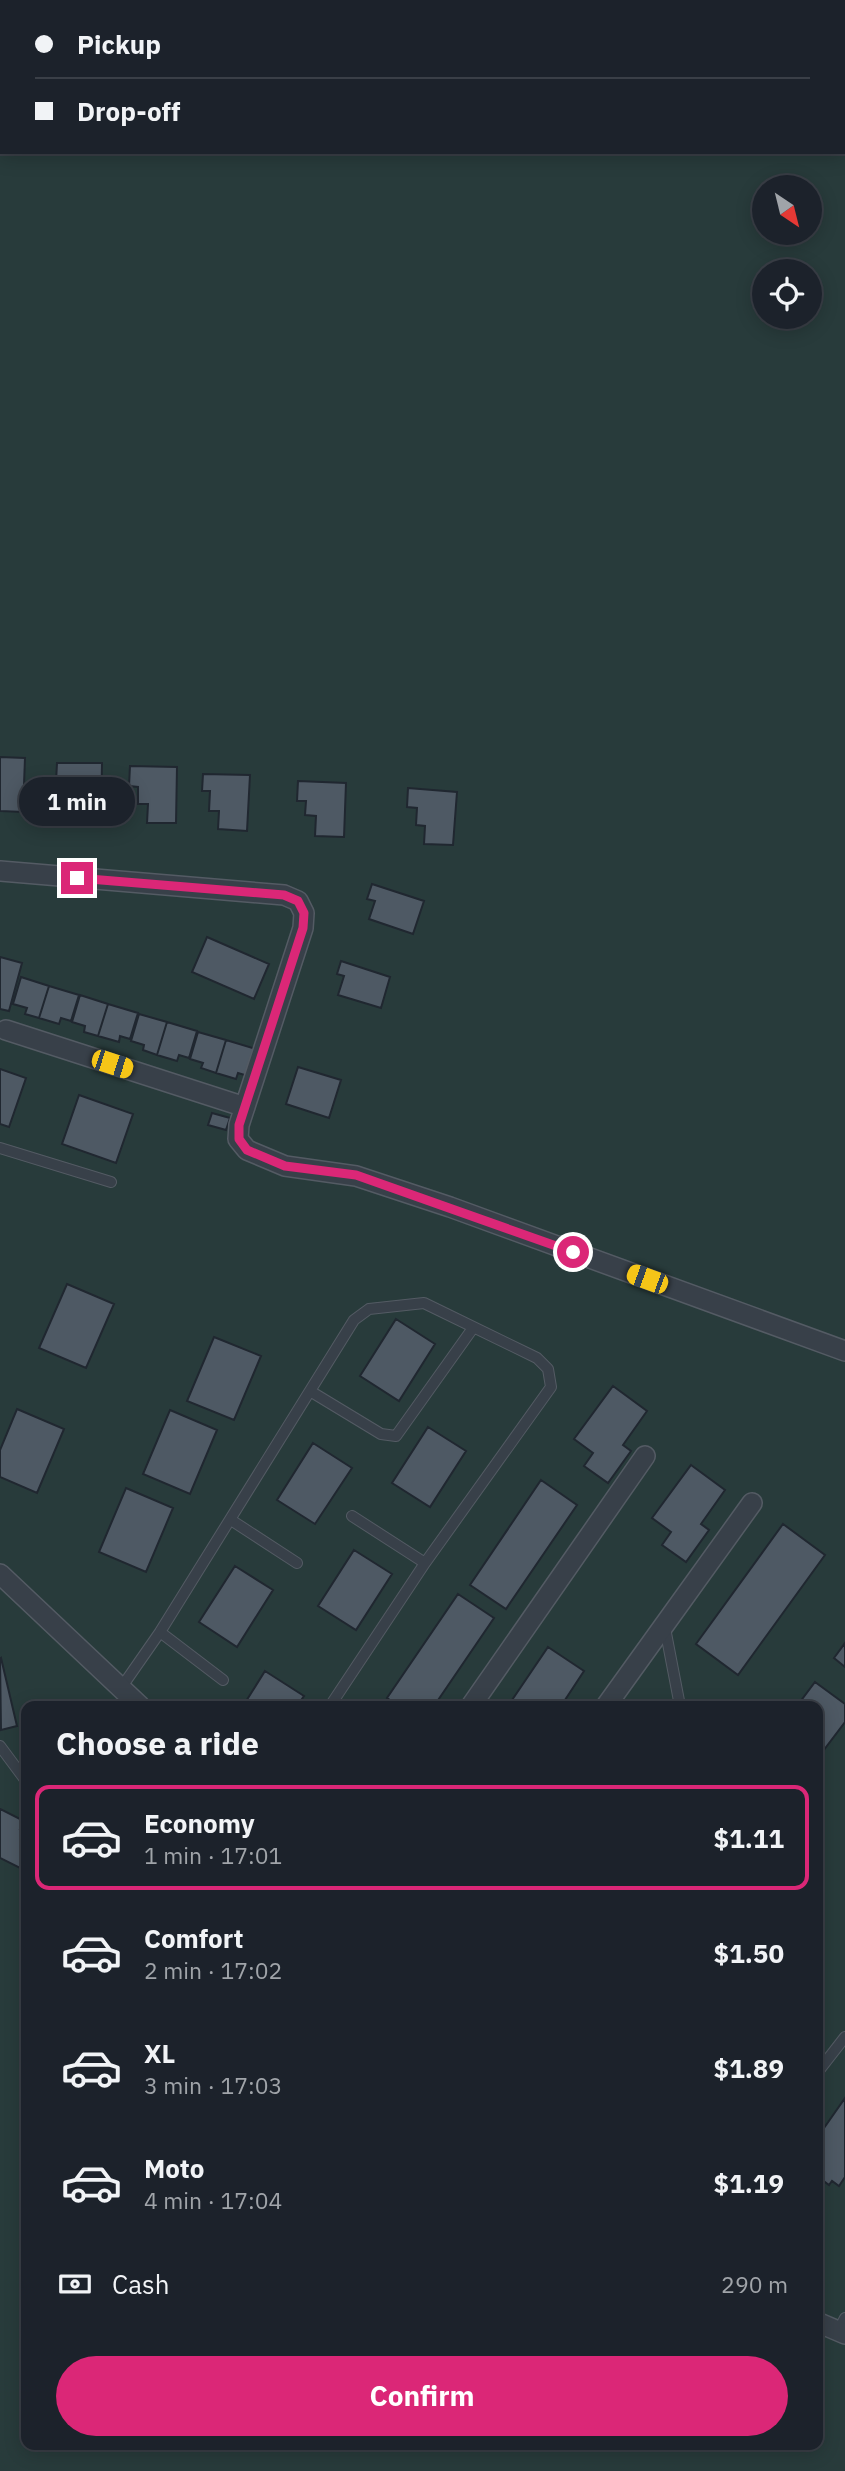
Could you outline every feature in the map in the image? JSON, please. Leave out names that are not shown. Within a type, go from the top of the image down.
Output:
[{"type":"street","points":[[0,871],[284,895],[298,901],[304,913],[303,928],[239,1125],[239,1139],[247,1150],[285,1166],[356,1175],[845,1351]]},
{"type":"street","points":[[6,1030],[245,1107]]},
{"type":"street","points":[[474,1701],[645,1456]]},
{"type":"street","points":[[610,1701],[752,1503]]},
{"type":"street","points":[[0,1574],[135,1701]]},
{"type":"street","points":[[823,2323],[843,2328]]},
{"type":"lane","points":[[0,1148],[111,1182]]},
{"type":"lane","points":[[121,1688],[231,1520],[354,1320],[369,1310],[424,1303],[537,1358],[548,1369],[551,1387],[425,1563],[333,1701]]},
{"type":"lane","points":[[310,1391],[380,1434],[396,1436],[473,1328]]},
{"type":"lane","points":[[352,1516],[425,1563]]},
{"type":"lane","points":[[231,1520],[297,1563]]},
{"type":"lane","points":[[664,1625],[679,1701]]},
{"type":"lane","points":[[160,1632],[223,1680]]},
{"type":"lane","points":[[0,1746],[21,1773]]},
{"type":"lane","points":[[823,2065],[845,2036]]},
{"type":"shaded area","points":[[0,154],[845,154],[845,2471],[0,2471]]},
{"type":"building","points":[[0,757],[25,758],[23,812],[0,811]]},
{"type":"building","points":[[57,763],[102,763],[101,818],[73,818],[74,798],[63,798],[64,782],[56,782]]},
{"type":"building","points":[[130,766],[177,767],[176,823],[147,823],[148,804],[138,804],[138,787],[129,786]]},
{"type":"building","points":[[203,774],[250,775],[247,831],[218,829],[219,811],[209,811],[210,791],[202,791]]},
{"type":"building","points":[[298,781],[346,783],[344,837],[315,836],[316,816],[305,815],[306,801],[297,801]]},
{"type":"building","points":[[408,788],[457,792],[453,845],[424,844],[425,826],[416,825],[417,808],[407,807]]},
{"type":"building","points":[[372,884],[424,901],[413,934],[369,919],[375,901],[367,899]]},
{"type":"building","points":[[207,937],[269,964],[254,999],[192,972]]},
{"type":"building","points":[[0,957],[22,963],[9,1011],[0,1009]]},
{"type":"building","points":[[341,961],[390,977],[381,1008],[338,995],[344,976],[337,974]]},
{"type":"building","points":[[21,977],[49,986],[39,1018],[25,1014],[27,1008],[13,1004]]},
{"type":"building","points":[[49,986],[79,995],[71,1021],[61,1018],[59,1024],[39,1018]]},
{"type":"building","points":[[80,995],[108,1004],[98,1036],[84,1032],[85,1026],[72,1022]]},
{"type":"building","points":[[108,1004],[138,1013],[130,1039],[120,1036],[119,1042],[98,1036]]},
{"type":"building","points":[[139,1014],[167,1022],[157,1055],[143,1050],[144,1045],[131,1041]]},
{"type":"building","points":[[167,1022],[197,1031],[189,1058],[179,1055],[177,1061],[157,1055]]},
{"type":"building","points":[[198,1032],[226,1040],[216,1073],[201,1068],[203,1063],[190,1059]]},
{"type":"building","points":[[226,1040],[256,1049],[248,1076],[238,1073],[236,1079],[216,1073]]},
{"type":"building","points":[[298,1067],[341,1080],[329,1118],[286,1104]]},
{"type":"building","points":[[0,1069],[26,1078],[9,1127],[0,1124]]},
{"type":"building","points":[[79,1095],[133,1114],[116,1163],[62,1144]]},
{"type":"building","points":[[212,1113],[230,1118],[226,1130],[208,1125]]},
{"type":"building","points":[[67,1284],[114,1304],[86,1368],[39,1348]]},
{"type":"building","points":[[396,1319],[435,1344],[399,1401],[360,1376]]},
{"type":"building","points":[[214,1337],[261,1356],[234,1420],[187,1401]]},
{"type":"building","points":[[613,1386],[647,1411],[623,1445],[631,1451],[608,1483],[584,1466],[593,1453],[574,1439]]},
{"type":"building","points":[[17,1409],[64,1429],[37,1493],[0,1477],[0,1450]]},
{"type":"building","points":[[170,1410],[217,1430],[190,1494],[143,1474]]},
{"type":"building","points":[[428,1427],[466,1451],[430,1507],[392,1483]]},
{"type":"building","points":[[313,1443],[352,1468],[315,1524],[277,1500]]},
{"type":"building","points":[[691,1465],[725,1490],[701,1524],[709,1530],[686,1562],[662,1545],[671,1532],[652,1518]]},
{"type":"building","points":[[541,1480],[577,1505],[506,1609],[470,1585]]},
{"type":"building","points":[[126,1488],[173,1508],[146,1572],[99,1552]]},
{"type":"building","points":[[783,1524],[825,1555],[738,1675],[696,1644]]},
{"type":"building","points":[[354,1550],[392,1574],[356,1630],[318,1606]]},
{"type":"building","points":[[235,1566],[273,1590],[237,1647],[199,1622]]},
{"type":"building","points":[[458,1594],[494,1618],[437,1701],[392,1701],[387,1698]]},
{"type":"building","points":[[845,1643],[845,1667],[834,1658]]},
{"type":"building","points":[[548,1647],[584,1671],[564,1701],[511,1701]]},
{"type":"building","points":[[0,1659],[17,1726],[1,1730]]},
{"type":"building","points":[[265,1671],[304,1696],[300,1701],[246,1701]]},
{"type":"building","points":[[815,1682],[845,1704],[845,1722],[823,1751],[823,1701],[801,1701]]},
{"type":"building","points":[[0,1809],[21,1820],[21,1868],[0,1858]]},
{"type":"building","points":[[845,2098],[845,2177],[839,2186],[832,2181],[829,2185],[823,2180],[823,2129]]},
{"type":"route","points":[[77,878],[284,895],[298,901],[304,913],[303,928],[239,1125],[239,1139],[247,1150],[285,1166],[356,1175],[573,1252]]}]
